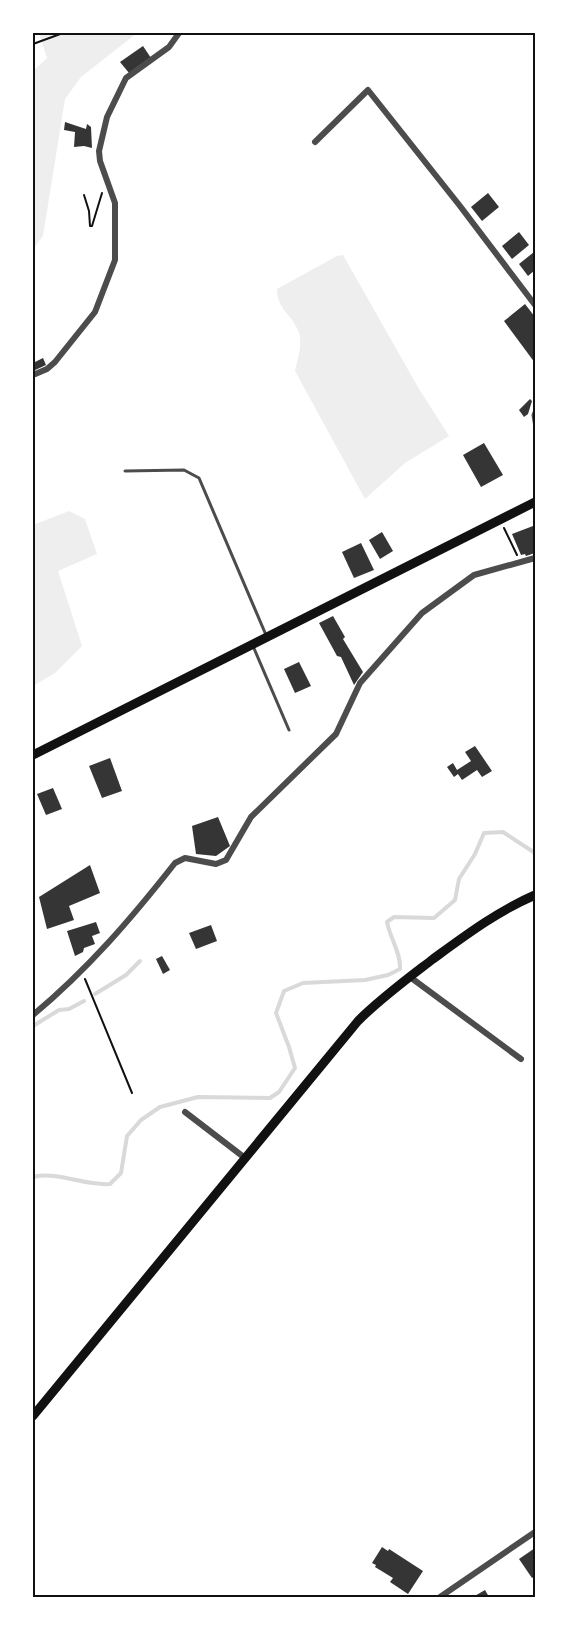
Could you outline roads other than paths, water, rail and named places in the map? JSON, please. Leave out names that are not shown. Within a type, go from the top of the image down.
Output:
[{"type":"main road","points":[[33,755],[535,502]]},
{"type":"main road","points":[[33,1416],[244,1158],[373,1005],[486,922],[510,906],[535,895]]},
{"type":"street","points":[[33,375],[47,369],[55,362],[95,312],[115,260],[115,203],[100,161],[99,151],[113,102],[126,78],[170,46],[179,33]]},
{"type":"street","points":[[315,142],[368,90],[535,305]]},
{"type":"street","points":[[33,1015],[82,971],[128,922],[175,863],[185,858],[216,864],[226,860],[251,817],[336,734],[360,683],[422,613],[474,575],[535,558]]},
{"type":"street","points":[[410,976],[521,1059]]},
{"type":"street","points":[[185,1113],[244,1158]]},
{"type":"street","points":[[440,1597],[535,1532]]},
{"type":"lane","points":[[535,410],[533,415],[535,427]]},
{"type":"lane","points":[[125,471],[184,470],[199,478],[267,636]]},
{"type":"lane","points":[[252,644],[289,730]]},
{"type":"waterway","points":[[33,1177],[52,1176],[110,1184],[121,1173],[127,1136],[141,1120],[160,1107],[198,1097],[270,1098],[279,1092],[295,1068],[276,1013],[284,991],[303,983],[365,980],[388,975],[400,969],[399,957],[387,922],[394,917],[434,918],[455,900],[459,879],[475,854],[484,833],[503,832],[535,853]]},
{"type":"waterway","points":[[95,994],[126,975],[140,961]]},
{"type":"waterway","points":[[33,1026],[59,1010],[69,1009],[84,1001]]}]
